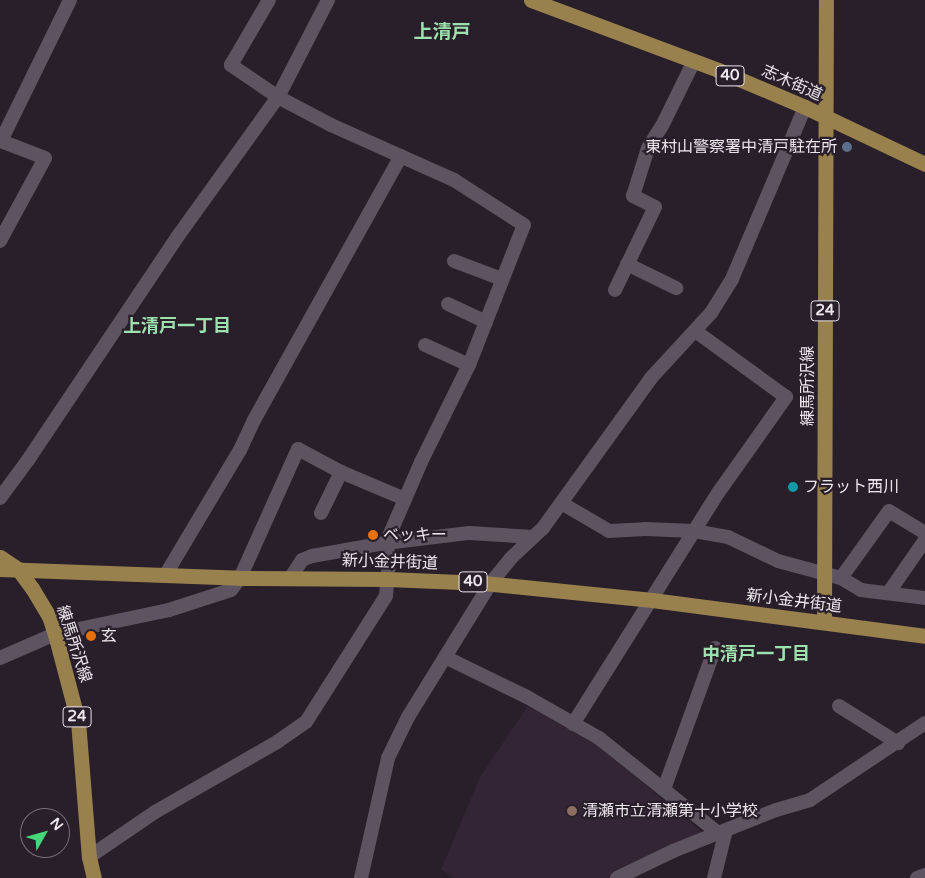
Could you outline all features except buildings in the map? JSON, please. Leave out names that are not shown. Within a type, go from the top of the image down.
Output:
[{"type":"main road","name":"志木街道","points":[[530,0],[694,61],[805,108],[925,164]]},
{"type":"main road","name":"練馬所沢線","points":[[824,622],[826,0]]},
{"type":"main road","name":"練馬所沢線","points":[[0,557],[18,569],[42,602],[56,634],[78,720],[90,857],[94,878]]},
{"type":"main road","name":"新小金井街道","points":[[0,569],[240,578],[388,579],[490,584],[652,600],[925,636]]},
{"type":"street","points":[[0,241],[46,158],[1,141],[70,0]]},
{"type":"street","points":[[90,857],[155,812],[278,742],[306,722],[386,596],[389,558],[386,543],[469,366],[524,225],[454,180],[332,125],[278,97],[231,65],[269,0]]},
{"type":"street","points":[[0,498],[28,460],[178,236],[278,97],[328,0]]},
{"type":"street","points":[[615,290],[655,206],[633,196],[648,148],[662,126],[694,61]]},
{"type":"street","points":[[361,878],[388,758],[408,717],[490,584],[511,558],[533,537],[562,504],[651,378],[711,313],[732,278],[805,108]]},
{"type":"street","points":[[166,574],[240,450],[254,420],[401,156]]},
{"type":"street","points":[[454,261],[502,279]]},
{"type":"street","points":[[627,264],[676,288]]},
{"type":"street","points":[[448,304],[486,322]]},
{"type":"street","points":[[574,724],[694,531],[786,397],[695,331]]},
{"type":"street","points":[[425,345],[469,366]]},
{"type":"street","points":[[0,658],[56,634],[170,610],[231,590],[240,578],[298,449],[341,472],[405,499]]},
{"type":"street","points":[[321,513],[341,472]]},
{"type":"street","points":[[562,504],[609,531],[645,529],[694,531],[728,537],[778,561],[841,578],[861,590],[890,592],[925,598]]},
{"type":"street","points":[[841,578],[889,511],[925,533]]},
{"type":"street","points":[[291,577],[302,560],[312,556],[386,543],[470,533],[533,537]]},
{"type":"street","points":[[890,592],[925,540]]},
{"type":"street","points":[[664,789],[715,648]]},
{"type":"street","points":[[446,657],[527,697],[599,738],[722,831]]},
{"type":"street","points":[[839,706],[898,743]]},
{"type":"street","points":[[617,878],[673,851],[722,831],[810,800],[898,743],[925,723]]},
{"type":"street","points":[[714,878],[722,831]]},
{"type":"street","points":[[918,878],[925,875]]},
{"type":"shaded area","name":"清瀬市立清瀬第十小学校","points":[[528,706],[597,745],[702,832],[701,838],[612,878],[455,878],[441,870],[480,777]]},
{"type":"place","name":"東村山警察署中清戸駐在所","points":[[847,147]]},
{"type":"place","name":"フラット西川","points":[[793,487]]},
{"type":"place","name":"ベッキー","points":[[373,535]]},
{"type":"place","name":"玄","points":[[91,636]]},
{"type":"place","name":"清瀬市立清瀬第十小学校","points":[[572,811]]},
{"type":"district","name":"上清戸","points":[[442,33]]},
{"type":"district","name":"上清戸一丁目","points":[[177,326]]},
{"type":"district","name":"中清戸一丁目","points":[[756,654]]}]
